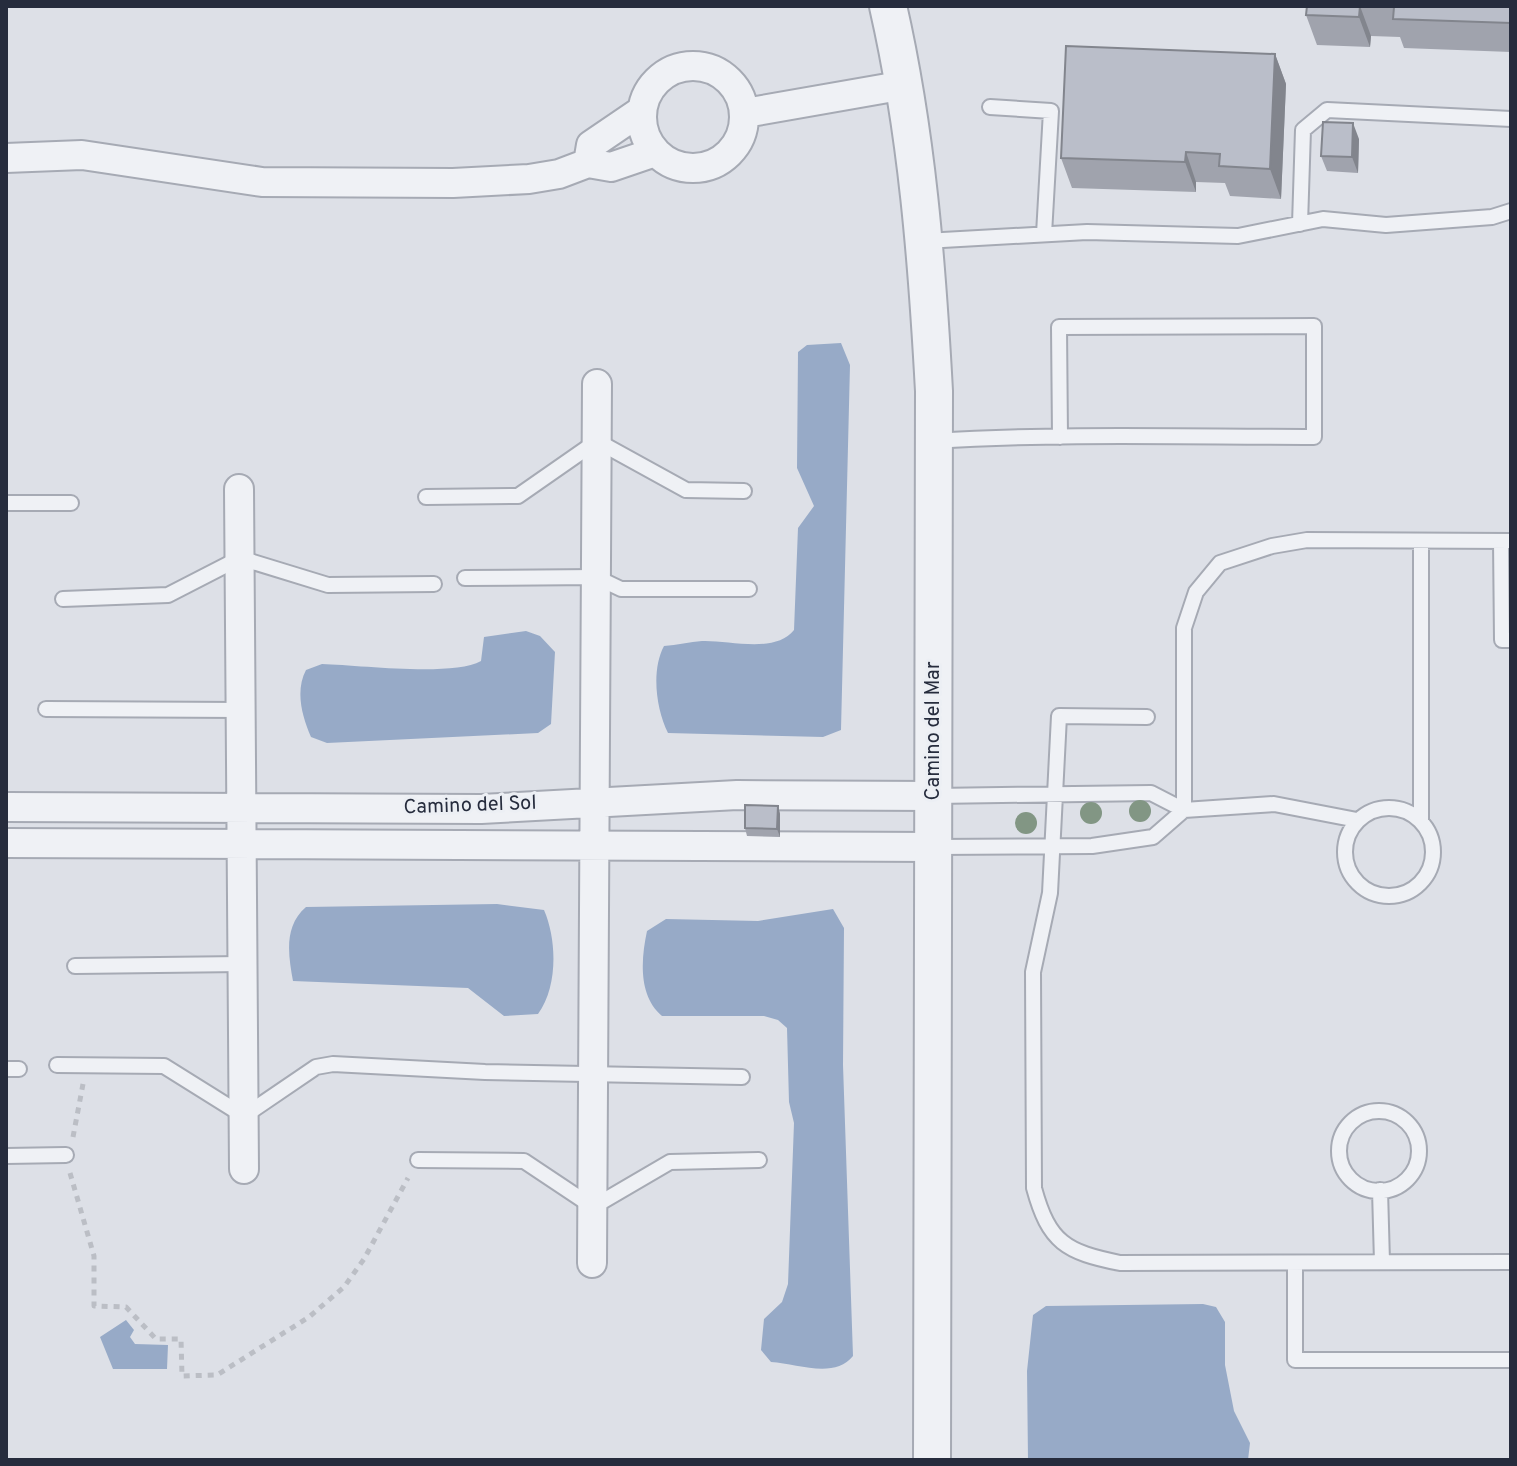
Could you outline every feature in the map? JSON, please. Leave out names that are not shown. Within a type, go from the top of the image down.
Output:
[{"type":"street","name":"Camino del Mar","points":[[888,6],[905,85],[924,241],[934,442],[932,1460]]},
{"type":"street","points":[[695,66],[724,76],[734,86],[745,113],[739,141],[719,162],[690,169],[677,166],[655,152],[646,138],[641,111],[645,97],[665,74],[695,66]]},
{"type":"street","points":[[745,113],[905,85]]},
{"type":"street","points":[[588,163],[591,145],[641,111]]},
{"type":"street","points":[[6,158],[82,155],[262,182],[453,183],[529,179],[559,174],[588,163],[611,167],[655,152]]},
{"type":"street","points":[[592,1263],[597,384]]},
{"type":"street","points":[[239,489],[244,1169]]},
{"type":"street","name":"Camino del Sol","points":[[6,807],[481,809],[595,800],[737,795],[887,799],[934,796]]},
{"type":"street","name":"Camino del Sol","points":[[6,843],[934,847]]},
{"type":"lane","points":[[990,107],[1051,111],[1044,234]]},
{"type":"lane","points":[[1300,224],[1303,130],[1327,110],[1511,119]]},
{"type":"lane","points":[[924,241],[1087,232],[1238,236],[1323,219],[1386,225],[1492,217],[1511,211]]},
{"type":"lane","points":[[934,442],[1060,437],[1314,437],[1314,326],[1059,327],[1060,437]]},
{"type":"lane","points":[[426,497],[518,496],[597,441],[686,490],[744,491]]},
{"type":"lane","points":[[6,503],[71,503]]},
{"type":"lane","points":[[934,847],[1092,846],[1153,837],[1184,810],[1184,628],[1196,592],[1220,563],[1272,546],[1307,540],[1506,541],[1502,640],[1511,640]]},
{"type":"lane","points":[[1421,541],[1421,821],[1433,849],[1431,867],[1423,880],[1411,890],[1382,896],[1367,891],[1347,868],[1344,853],[1348,833],[1357,820],[1385,807],[1408,812],[1421,821]]},
{"type":"lane","points":[[63,599],[168,595],[240,558],[328,585],[434,584]]},
{"type":"lane","points":[[465,578],[596,577],[621,589],[749,589]]},
{"type":"lane","points":[[46,709],[241,710]]},
{"type":"lane","points":[[1147,717],[1059,716],[1050,893],[1033,972],[1034,1188],[1043,1221],[1065,1247],[1120,1263],[1511,1262]]},
{"type":"lane","points":[[934,796],[1151,793],[1184,810],[1274,804],[1357,820]]},
{"type":"lane","points":[[75,966],[242,964]]},
{"type":"lane","points":[[57,1065],[164,1066],[244,1116],[316,1067],[333,1064],[593,1075],[742,1077]]},
{"type":"lane","points":[[1375,1110],[1389,1112],[1409,1123],[1420,1149],[1412,1175],[1402,1184],[1380,1190],[1368,1190],[1345,1174],[1339,1147],[1350,1122],[1375,1110]]},
{"type":"lane","points":[[6,1156],[66,1155]]},
{"type":"lane","points":[[418,1160],[524,1161],[593,1207],[670,1162],[759,1160]]},
{"type":"lane","points":[[1380,1190],[1382,1262]]},
{"type":"lane","points":[[1295,1263],[1295,1360],[1511,1360]]},
{"type":"path","points":[[85,1065],[77,1127],[66,1155],[94,1256],[94,1306],[126,1307],[156,1339],[181,1339],[182,1376],[217,1375],[309,1317],[344,1287],[364,1259],[418,1160]]},
{"type":"water","points":[[841,343],[850,365],[841,730],[823,737],[668,733],[660,713],[656,678],[664,646],[702,641],[764,644],[786,637],[794,630],[798,528],[814,506],[797,468],[798,352],[807,345]]},
{"type":"water","points":[[526,631],[540,636],[555,652],[551,724],[538,733],[327,743],[311,737],[301,704],[301,686],[306,670],[322,664],[428,669],[467,666],[481,661],[484,637]]},
{"type":"water","points":[[497,904],[544,910],[551,935],[553,963],[549,991],[538,1014],[504,1016],[468,988],[293,981],[289,941],[294,923],[306,907]]},
{"type":"water","points":[[833,909],[844,928],[843,1065],[853,1356],[845,1363],[826,1369],[771,1362],[761,1350],[764,1319],[782,1302],[788,1284],[794,1123],[789,1102],[787,1028],[778,1020],[764,1016],[662,1016],[654,1008],[645,988],[643,953],[647,931],[666,919],[758,921]]},
{"type":"water","points":[[1203,1304],[1216,1307],[1225,1322],[1225,1365],[1234,1411],[1250,1443],[1248,1460],[1028,1460],[1027,1371],[1033,1315],[1046,1306]]},
{"type":"water","points":[[126,1320],[134,1330],[130,1337],[135,1344],[168,1345],[167,1369],[113,1369],[100,1337]]},
{"type":"building","points":[[1307,6],[1360,6],[1359,17],[1306,15]]},
{"type":"building","points":[[1367,6],[1511,6],[1511,23],[1393,19],[1394,7]]},
{"type":"building","points":[[1066,46],[1275,54],[1270,169],[1219,166],[1220,154],[1186,152],[1185,162],[1061,158]]},
{"type":"building","points":[[1323,122],[1353,123],[1352,157],[1321,156]]},
{"type":"building","points":[[745,805],[778,806],[777,829],[745,828]]}]
